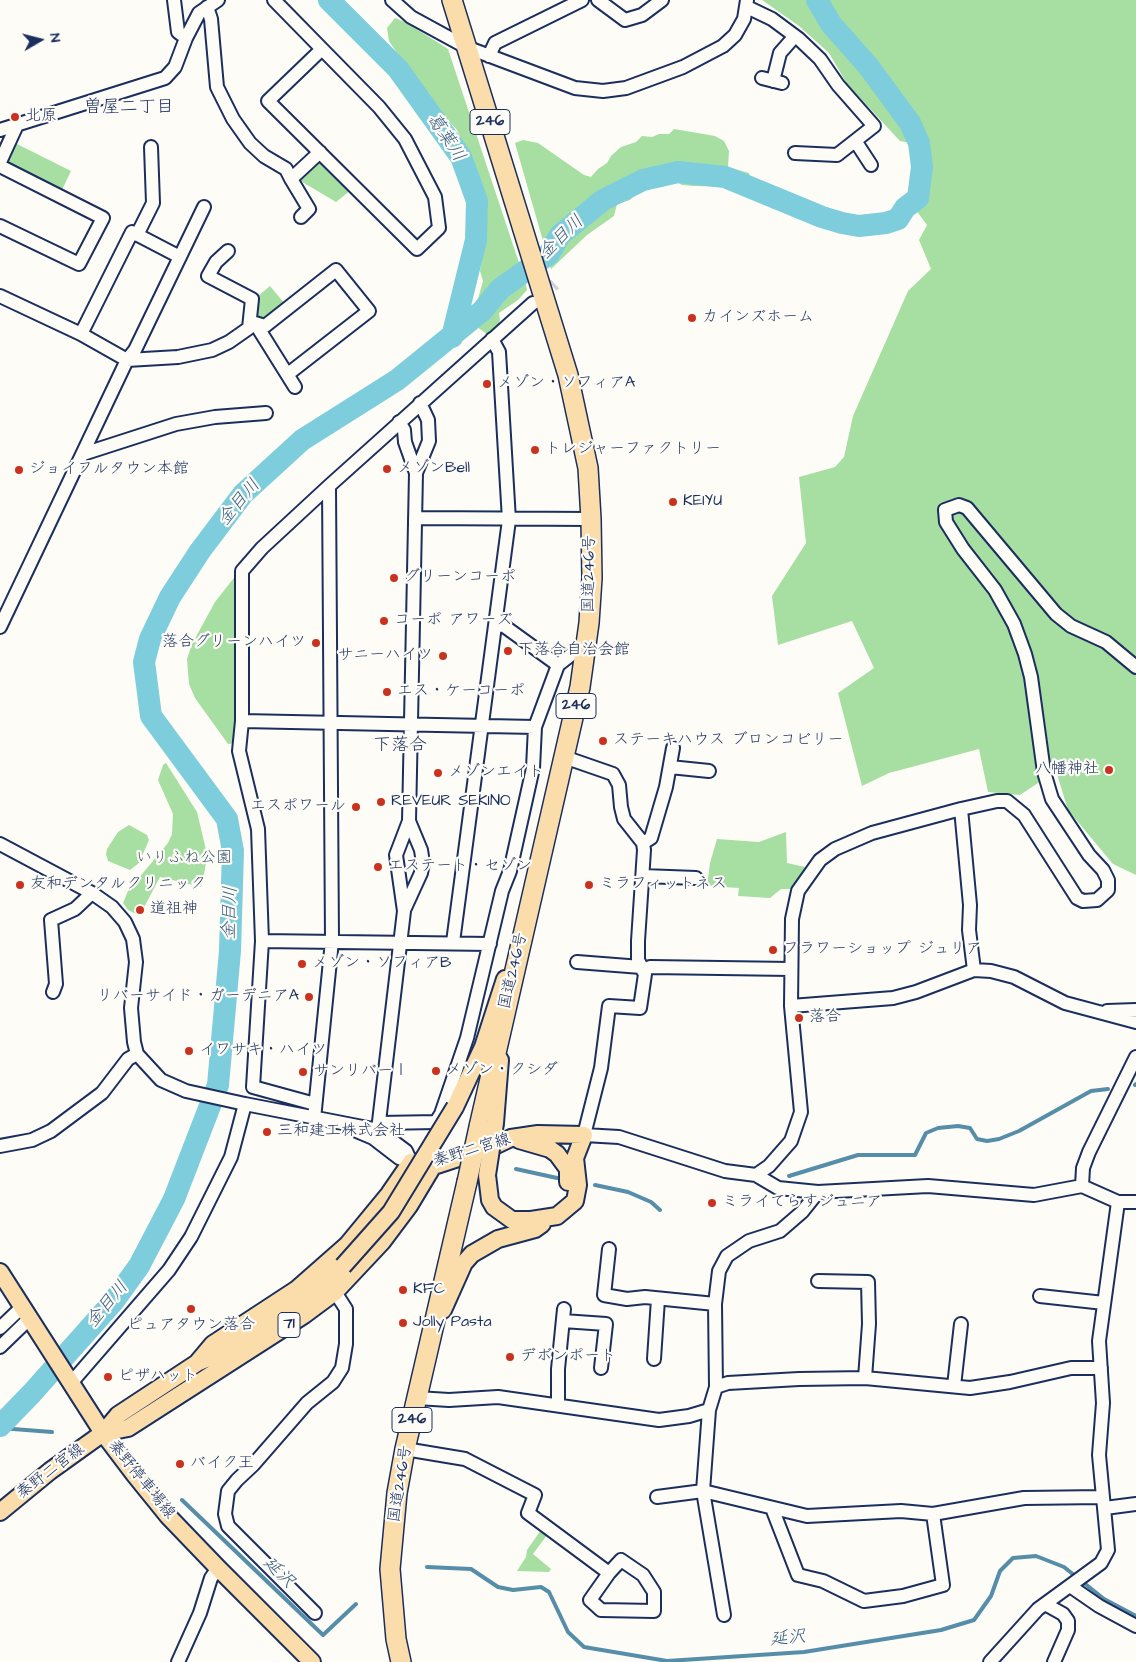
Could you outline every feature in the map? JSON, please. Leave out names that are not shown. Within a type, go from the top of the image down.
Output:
[{"type":"highway","name":"246","points":[[452,0],[466,47]]},
{"type":"highway","name":"国道246号","points":[[401,1662],[396,1639],[390,1569],[397,1493],[405,1450],[467,1182],[487,1125],[504,1018],[580,687],[589,623],[592,578],[588,468],[568,375],[466,47]]},
{"type":"main road","name":"71","points":[[103,1433],[118,1415],[197,1363],[218,1354],[304,1298],[343,1266],[377,1230],[391,1212],[455,1107],[483,1047],[530,902]]},
{"type":"main road","points":[[487,1125],[487,1176],[490,1200],[500,1212],[519,1221],[550,1219]]},
{"type":"main road","name":"秦野二宮線","points":[[411,1162],[433,1166],[492,1147],[511,1138],[538,1134],[584,1135]]},
{"type":"main road","points":[[433,1331],[458,1276],[472,1254],[486,1244],[535,1228],[568,1210],[575,1202],[577,1192],[575,1158],[584,1135]]},
{"type":"main road","points":[[511,1138],[550,1149],[563,1161],[568,1170],[568,1210]]},
{"type":"main road","name":"71","points":[[197,1363],[213,1344],[297,1289],[347,1245],[389,1194],[411,1162]]},
{"type":"main road","name":"71","points":[[103,1433],[128,1428],[304,1315],[334,1292],[382,1242],[409,1206],[433,1166]]},
{"type":"main road","name":"秦野停車場線","points":[[0,1272],[103,1433],[168,1516],[312,1662]]},
{"type":"main road","name":"秦野二宮線","points":[[0,1512],[50,1471],[103,1433]]},
{"type":"street","points":[[174,0],[178,32],[186,38]]},
{"type":"street","points":[[274,0],[379,107],[405,139],[435,197],[439,228],[417,249],[268,101],[322,49]]},
{"type":"street","points":[[392,0],[411,17],[466,47],[575,88],[603,91],[626,88],[683,67],[723,46],[735,35],[744,19],[747,4],[772,18],[820,59],[838,85],[874,126],[837,155],[794,154]]},
{"type":"street","points":[[489,56],[494,43],[582,0]]},
{"type":"street","points":[[598,0],[625,20],[647,6],[662,0]]},
{"type":"street","points":[[0,130],[165,78],[175,67],[186,38],[200,13],[213,4]]},
{"type":"street","points":[[213,4],[211,19],[217,86],[233,119],[250,143],[264,156],[286,169],[309,210],[300,217]]},
{"type":"street","points":[[772,81],[780,54],[794,36]]},
{"type":"street","points":[[0,162],[17,125]]},
{"type":"street","points":[[856,142],[871,165]]},
{"type":"street","points":[[138,235],[153,203],[158,163],[151,147]]},
{"type":"street","points":[[291,179],[320,152]]},
{"type":"street","points":[[0,166],[103,218],[79,264],[0,226]]},
{"type":"street","points":[[0,627],[127,360],[135,350],[204,207]]},
{"type":"street","points":[[81,334],[132,232],[180,258]]},
{"type":"street","points":[[228,252],[216,262],[208,276],[252,299],[252,326],[288,374],[295,387]]},
{"type":"street","points":[[0,296],[81,334],[127,360],[178,357],[212,350],[229,342],[252,326],[265,326],[336,270],[369,310],[288,374]]},
{"type":"street","points":[[315,1104],[253,1087],[262,940],[258,829],[239,750],[242,721],[242,571],[262,548],[329,486],[533,303]]},
{"type":"street","points":[[453,942],[497,625],[509,520],[499,352],[492,339]]},
{"type":"street","points":[[416,473],[429,441],[428,420],[420,403]]},
{"type":"street","points":[[83,454],[176,424],[214,417],[266,413]]},
{"type":"street","points":[[379,1126],[404,911],[396,854],[409,821],[412,725],[416,473],[405,442],[404,430],[399,422]]},
{"type":"street","points":[[314,1119],[332,941],[329,486]]},
{"type":"street","points":[[756,1175],[769,1166],[791,1141],[801,1112],[791,1006],[792,919],[798,891],[820,860],[835,849],[872,833],[961,809],[997,801],[1007,801],[1024,814],[1056,869],[1077,898],[1083,901],[1097,900],[1108,890],[1108,880],[1103,870],[1089,855],[1052,799],[1044,772],[1031,677],[1014,624],[995,590],[963,549],[946,522],[945,510],[959,505],[967,508],[1056,614],[1071,626],[1106,642],[1136,667]]},
{"type":"street","points":[[415,518],[591,520]]},
{"type":"street","points":[[497,625],[504,626],[558,665]]},
{"type":"street","points":[[0,844],[92,893],[112,907],[125,922],[133,939],[136,962],[131,1008],[132,1030],[137,1054],[161,1080],[186,1091],[338,1123],[379,1126],[436,1122],[467,1038],[502,890],[510,871],[533,768],[535,727],[558,665],[572,654]]},
{"type":"street","points":[[242,721],[535,727]]},
{"type":"street","points":[[643,843],[651,838],[670,767],[673,748]]},
{"type":"street","points":[[564,757],[614,774],[619,785],[624,818],[643,843],[638,960],[645,974],[640,1008],[609,1006],[601,1068],[584,1135],[619,1138],[724,1171],[756,1175],[764,1182],[778,1188],[818,1192],[928,1186],[1034,1195],[1082,1186],[1118,1202],[1136,1202]]},
{"type":"street","points":[[670,767],[709,771]]},
{"type":"street","points":[[961,809],[970,906],[969,930],[974,970]]},
{"type":"street","points":[[404,911],[421,873],[423,863],[421,850],[409,821]]},
{"type":"street","points":[[643,876],[696,878]]},
{"type":"street","points":[[53,992],[56,984],[51,920],[76,909],[92,893]]},
{"type":"street","points":[[262,940],[490,944]]},
{"type":"street","points":[[577,962],[642,969],[650,967],[791,969]]},
{"type":"street","points":[[791,1006],[894,998],[916,992],[974,970],[991,971],[1014,977],[1065,1003],[1102,1011],[1136,1022]]},
{"type":"street","points":[[1102,1011],[1136,1010]]},
{"type":"street","points":[[0,1146],[32,1140],[51,1130],[102,1093],[128,1059],[137,1054]]},
{"type":"street","points":[[1082,1186],[1083,1168],[1089,1152],[1116,1094],[1136,1057]]},
{"type":"street","points":[[69,1381],[169,1270],[191,1237],[230,1157],[242,1104]]},
{"type":"street","points":[[338,1123],[373,1138],[399,1158],[411,1162]]},
{"type":"street","points":[[379,1126],[406,1151],[411,1162]]},
{"type":"street","points":[[724,1615],[703,1491],[708,1410],[716,1387],[715,1304],[719,1271],[727,1256],[750,1241],[780,1231],[802,1212],[818,1192]]},
{"type":"street","points":[[990,1662],[1044,1604],[1101,1563],[1108,1550],[1099,1455],[1103,1403],[1099,1341],[1118,1202]]},
{"type":"street","points":[[609,1249],[598,1294],[627,1299],[658,1299],[715,1304]]},
{"type":"street","points":[[818,1281],[874,1282],[865,1378]]},
{"type":"street","points":[[315,1613],[228,1526],[225,1514],[228,1491],[236,1480],[307,1404],[333,1382],[342,1368],[346,1344],[346,1308],[334,1292]]},
{"type":"street","points":[[1040,1296],[1104,1303]]},
{"type":"street","points":[[654,1359],[658,1299]]},
{"type":"street","points":[[558,1405],[558,1369],[563,1315],[606,1324],[601,1368]]},
{"type":"street","points":[[0,1328],[30,1320]]},
{"type":"street","points":[[0,1346],[30,1320]]},
{"type":"street","points":[[954,1386],[961,1324]]},
{"type":"street","points":[[716,1387],[728,1383],[799,1378],[865,1378],[970,1388],[1010,1382],[1071,1368],[1101,1368]]},
{"type":"street","points":[[417,1398],[449,1400],[498,1397],[659,1420],[689,1416],[708,1410]]},
{"type":"street","points":[[405,1450],[465,1460],[535,1495],[528,1513],[608,1573]]},
{"type":"street","points":[[657,1497],[703,1491],[806,1516],[901,1511],[933,1514],[1024,1498],[1136,1504]]},
{"type":"street","points":[[772,1508],[798,1575],[823,1581],[864,1601],[903,1596],[948,1584],[933,1514]]},
{"type":"street","points":[[621,1560],[643,1575],[654,1592],[654,1611],[601,1610],[590,1600],[608,1573],[621,1560]]},
{"type":"street","points":[[178,1662],[200,1613],[211,1578],[218,1568]]},
{"type":"street","points":[[1070,1586],[1099,1606],[1136,1626]]},
{"type":"street","points":[[1044,1604],[1063,1614],[1068,1621],[1068,1630],[1054,1662]]},
{"type":"green space","points":[[762,0],[1136,0],[1136,875],[1113,864],[1068,810],[1056,771],[1020,795],[988,792],[979,749],[889,773],[862,786],[838,693],[874,668],[852,621],[778,645],[772,596],[806,543],[799,477],[835,467],[844,457],[853,416],[908,291],[931,269],[919,240],[927,225],[907,198],[913,179],[911,143],[900,141],[847,84],[829,53],[799,26]]},
{"type":"green space","points":[[395,18],[407,23],[448,49],[524,278],[527,290],[518,300],[499,313],[500,320],[496,332],[487,334],[477,327],[473,317],[483,281],[480,271],[487,225],[482,194],[457,130],[427,98],[389,41],[387,28]]},
{"type":"green space","points":[[674,129],[715,136],[724,141],[729,151],[728,167],[749,173],[753,187],[693,186],[682,185],[673,180],[637,193],[630,200],[617,204],[614,216],[587,235],[551,269],[515,143],[523,140],[538,143],[584,175],[591,177],[621,147],[636,142],[642,136],[652,137],[659,134],[669,134]]},
{"type":"green space","points":[[15,143],[71,171],[61,192],[8,166],[6,160]]},
{"type":"green space","points":[[317,161],[323,161],[351,190],[336,202],[299,180]]},
{"type":"green space","points":[[270,286],[285,304],[265,320],[259,320],[254,313],[260,299],[257,297]]},
{"type":"green space","points":[[237,574],[236,743],[228,744],[195,698],[189,684],[187,659],[192,644],[215,602]]},
{"type":"green space","name":"いりふね公園","points":[[166,763],[197,812],[207,854],[205,869],[201,887],[160,877],[142,911],[134,913],[128,910],[123,903],[128,891],[168,843],[172,834],[173,814],[158,780],[163,765]]},
{"type":"green space","points":[[129,825],[147,835],[149,840],[139,863],[130,870],[108,861],[106,854],[107,849],[118,832]]},
{"type":"green space","points":[[786,832],[787,863],[805,867],[792,889],[781,889],[770,898],[738,896],[739,888],[707,886],[710,863],[717,839],[759,842]]},
{"type":"green space","points":[[541,1530],[547,1535],[533,1554],[551,1569],[549,1572],[517,1571],[526,1557],[527,1550]]},
{"type":"waterway","name":"葛葉川","points":[[329,0],[398,69],[461,157],[468,176],[477,201],[476,240],[452,337]]},
{"type":"waterway","name":"金目川","points":[[0,1426],[113,1302],[139,1266],[174,1199],[218,1085],[230,951],[233,851],[227,819],[151,716],[144,662],[150,639],[170,597],[200,551],[243,494],[302,440],[397,380],[482,311],[500,289],[549,254],[560,235],[603,200],[643,180],[678,172],[725,177],[822,217],[842,223],[859,226],[886,223],[898,219],[905,208],[918,198],[922,167],[919,143],[910,123],[869,67],[831,24],[817,0]]},
{"type":"waterway","points":[[789,1176],[858,1155],[915,1155],[926,1133],[938,1128],[958,1126],[970,1128],[977,1139],[987,1141],[999,1139],[1019,1131],[1091,1091],[1108,1089]]},
{"type":"waterway","points":[[516,1169],[557,1178]]},
{"type":"waterway","points":[[595,1185],[628,1192],[651,1202],[660,1210]]},
{"type":"waterway","name":"延沢","points":[[0,1428],[52,1432]]},
{"type":"waterway","name":"延沢","points":[[182,1500],[323,1635],[356,1604]]},
{"type":"waterway","name":"延沢","points":[[427,1567],[471,1569],[498,1587],[513,1590],[541,1587],[549,1592],[568,1632],[584,1647],[667,1661],[804,1652],[941,1630],[974,1620],[991,1596],[1000,1571],[1013,1558],[1036,1556],[1064,1567],[1104,1599],[1136,1616]]},
{"type":"tunnel","points":[[539,298],[555,284]]},
{"type":"place","name":"北原","points":[[15,117]]},
{"type":"place","name":"カインズホーム","points":[[692,318]]},
{"type":"place","name":"メゾン・ソフィアA","points":[[487,384]]},
{"type":"place","name":"トレジャーファクトリー","points":[[535,450]]},
{"type":"place","name":"メゾンBell","points":[[387,469]]},
{"type":"place","name":"ジョイフルタウン本館","points":[[19,470]]},
{"type":"place","name":"KEIYU","points":[[673,502]]},
{"type":"place","name":"グリーンコーポ","points":[[394,578]]},
{"type":"place","name":"コーポ アワーズ","points":[[384,621]]},
{"type":"place","name":"落合グリーンハイツ","points":[[316,643]]},
{"type":"place","name":"下落合自治会館","points":[[508,651]]},
{"type":"place","name":"サニーハイツ","points":[[443,656]]},
{"type":"place","name":"エス・ケーコーポ","points":[[387,692]]},
{"type":"place","name":"ステーキハウス ブロンコビリー","points":[[603,741]]},
{"type":"place","name":"八幡神社","points":[[1109,770]]},
{"type":"place","name":"メゾンエイト","points":[[438,773]]},
{"type":"place","name":"REVEUR SEKINO","points":[[381,802]]},
{"type":"place","name":"エスポワール","points":[[356,807]]},
{"type":"place","name":"エステート・セゾン","points":[[378,867]]},
{"type":"place","name":"友和デンタルクリニック","points":[[20,885]]},
{"type":"place","name":"ミラフィットネス","points":[[589,885]]},
{"type":"place","name":"道祖神","points":[[140,910]]},
{"type":"place","name":"フラワーショップ ジュリア","points":[[773,950]]},
{"type":"place","name":"メゾン・ソフィアB","points":[[302,964]]},
{"type":"place","name":"リバーサイド・ガーデニアA","points":[[309,997]]},
{"type":"place","name":"落合","points":[[799,1018]]},
{"type":"place","name":"イワサキ・ハイツ","points":[[189,1051]]},
{"type":"place","name":"メゾン・クシダ","points":[[436,1071]]},
{"type":"place","name":"サンリバーⅠ","points":[[303,1072]]},
{"type":"place","name":"三和建工株式会社","points":[[267,1132]]},
{"type":"place","name":"ミライてらすジュニア","points":[[712,1203]]},
{"type":"place","name":"KFC","points":[[403,1290]]},
{"type":"place","name":"ピュアタウン落合","points":[[191,1309]]},
{"type":"place","name":"Jolly Pasta","points":[[403,1323]]},
{"type":"place","name":"デボンポート","points":[[510,1357]]},
{"type":"place","name":"ピザハット","points":[[108,1377]]},
{"type":"place","name":"バイク王","points":[[180,1464]]},
{"type":"district","name":"曽屋二丁目","points":[[129,108]]},
{"type":"district","name":"下落合","points":[[400,746]]}]
